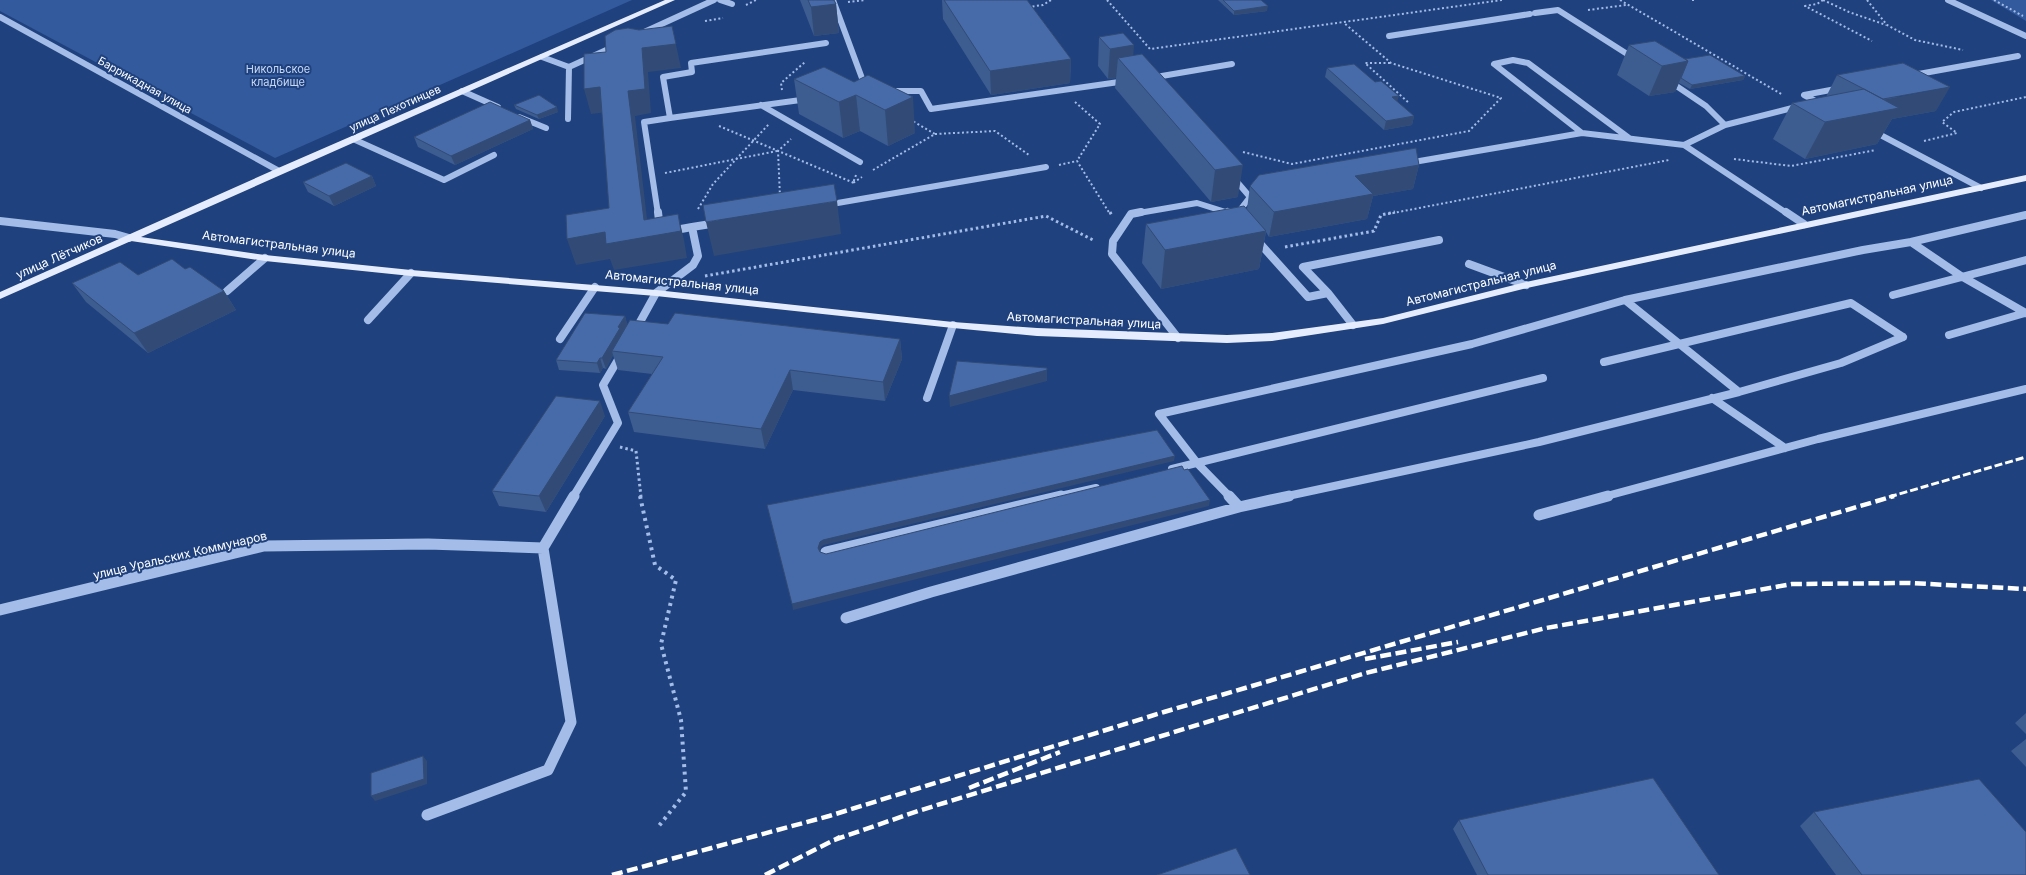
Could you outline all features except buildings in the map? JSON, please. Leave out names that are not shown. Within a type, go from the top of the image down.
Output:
[{"type":"main road","name":"улица Пехотинцев","points":[[129,238],[671,0]]},
{"type":"main road","name":"Автомагистральная улица","points":[[129,238],[265,258],[411,273],[595,287],[953,325],[1037,332],[1227,339],[1272,337],[1383,321],[1526,285],[2026,178]]},
{"type":"main road","name":"улица Лётчиков","points":[[0,296],[129,238]]},
{"type":"street","points":[[635,37],[714,0]]},
{"type":"street","points":[[720,0],[732,4]]},
{"type":"street","points":[[833,0],[872,90]]},
{"type":"street","points":[[1948,0],[2026,36]]},
{"type":"street","points":[[1389,36],[1558,10],[1640,63]]},
{"type":"street","name":"Баррикадная улица","points":[[0,17],[279,171]]},
{"type":"street","points":[[670,118],[663,77],[692,72],[691,62],[826,43]]},
{"type":"street","points":[[542,57],[570,67],[618,44]]},
{"type":"street","points":[[1902,77],[2018,56]]},
{"type":"street","points":[[1582,133],[1494,64],[1513,60],[1528,64],[1631,139]]},
{"type":"street","points":[[1140,79],[1232,64]]},
{"type":"street","points":[[568,119],[570,67]]},
{"type":"street","points":[[1150,78],[1156,85]]},
{"type":"street","points":[[1665,79],[1706,106],[1725,125]]},
{"type":"street","points":[[858,92],[872,90],[921,91],[931,109],[1130,80]]},
{"type":"street","points":[[1827,107],[1804,95],[1853,86]]},
{"type":"street","points":[[462,92],[504,110]]},
{"type":"street","points":[[722,222],[661,233],[644,122],[812,98]]},
{"type":"street","points":[[1684,145],[1725,125],[1819,103]]},
{"type":"street","points":[[761,105],[860,162]]},
{"type":"street","points":[[512,113],[546,128]]},
{"type":"street","points":[[1866,127],[1981,188]]},
{"type":"street","points":[[1403,164],[1582,133],[1684,145],[1804,224]]},
{"type":"street","points":[[353,139],[444,180],[494,156]]},
{"type":"street","points":[[820,206],[1046,167]]},
{"type":"street","points":[[1226,168],[1250,196],[1236,215]]},
{"type":"street","points":[[1178,338],[1112,254],[1113,241],[1131,214],[1197,203],[1236,215],[1242,222]]},
{"type":"street","points":[[1239,507],[1198,463],[1159,414],[1472,344],[1625,300],[1863,250],[1911,242],[2026,215]]},
{"type":"street","points":[[0,221],[115,234],[129,238]]},
{"type":"street","points":[[632,335],[656,293],[693,265],[698,256],[689,228]]},
{"type":"street","points":[[1247,228],[1308,296],[1328,294]]},
{"type":"street","points":[[1353,325],[1303,267],[1439,240]]},
{"type":"street","points":[[1911,242],[1961,276],[2026,313]]},
{"type":"street","points":[[227,291],[265,258]]},
{"type":"street","points":[[1893,295],[2026,260]]},
{"type":"street","points":[[1469,264],[1526,285]]},
{"type":"street","points":[[368,320],[411,273]]},
{"type":"street","points":[[560,339],[595,287]]},
{"type":"street","points":[[1625,300],[1739,392]]},
{"type":"street","points":[[846,618],[931,592],[1239,507],[1539,442],[1739,392],[1842,363],[1903,337],[1851,303],[1604,362]]},
{"type":"street","points":[[1949,335],[2026,313]]},
{"type":"street","points":[[927,398],[953,325]]},
{"type":"street","points":[[427,815],[548,770],[572,722],[543,548],[618,423],[603,385],[627,343]]},
{"type":"street","points":[[1160,472],[1543,378]]},
{"type":"street","points":[[1539,515],[1785,448],[2026,389]]},
{"type":"street","points":[[1712,398],[1785,448]]},
{"type":"street","points":[[826,552],[1103,486]]},
{"type":"street","name":"улица Уральских Коммунаров","points":[[0,610],[264,546],[428,544],[543,548]]},
{"type":"path","points":[[1026,7],[1043,5],[1051,0]]},
{"type":"path","points":[[1107,0],[1150,49],[1502,0]]},
{"type":"path","points":[[1620,0],[1802,106]]},
{"type":"path","points":[[1872,41],[1805,6],[1817,4],[1823,0],[1887,26],[1915,40],[1968,51]]},
{"type":"path","points":[[1867,0],[1887,26]]},
{"type":"path","points":[[1994,0],[2026,18]]},
{"type":"path","points":[[1586,10],[1627,4]]},
{"type":"path","points":[[1344,23],[1391,64]]},
{"type":"path","points":[[785,102],[781,82],[826,43]]},
{"type":"path","points":[[1243,152],[1292,164],[1469,131],[1501,98],[1391,64],[1365,63],[1409,103]]},
{"type":"path","points":[[853,183],[891,158],[935,134],[995,131],[1046,167],[1077,161],[1100,124],[1061,90]]},
{"type":"path","points":[[1698,154],[1792,166],[1900,146],[1957,133],[1942,122],[1954,112],[2026,97]]},
{"type":"path","points":[[689,228],[713,184],[777,115]]},
{"type":"path","points":[[903,116],[935,134]]},
{"type":"path","points":[[717,126],[853,183]]},
{"type":"path","points":[[652,176],[778,151],[801,128]]},
{"type":"path","points":[[778,151],[781,204]]},
{"type":"path","points":[[1267,250],[1374,231],[1381,214],[1669,160]]},
{"type":"path","points":[[1077,161],[1116,221]]},
{"type":"path","points":[[858,199],[853,183],[860,162]]},
{"type":"path","points":[[706,282],[704,276],[1046,216],[1094,240],[1099,247]]},
{"type":"path","points":[[612,433],[622,449],[636,451],[638,485],[655,565],[676,580],[661,644],[681,720],[686,792],[658,827]]},
{"type":"green space","name":"Никольское кладбище","points":[[0,0],[632,0],[275,158],[0,11]]},
{"type":"green space","points":[[1991,0],[2026,0],[2026,21]]},
{"type":"railway","points":[[1889,497],[2026,457]]},
{"type":"railway","points":[[612,875],[829,816],[1164,712],[1894,496]]},
{"type":"railway","points":[[834,840],[918,811],[1366,673],[1546,628],[1792,584],[1909,583],[2026,589]]},
{"type":"railway","points":[[1365,659],[1458,642]]},
{"type":"railway","points":[[969,788],[1060,752]]},
{"type":"railway","points":[[834,840],[840,837]]},
{"type":"railway","points":[[765,875],[834,840]]}]
